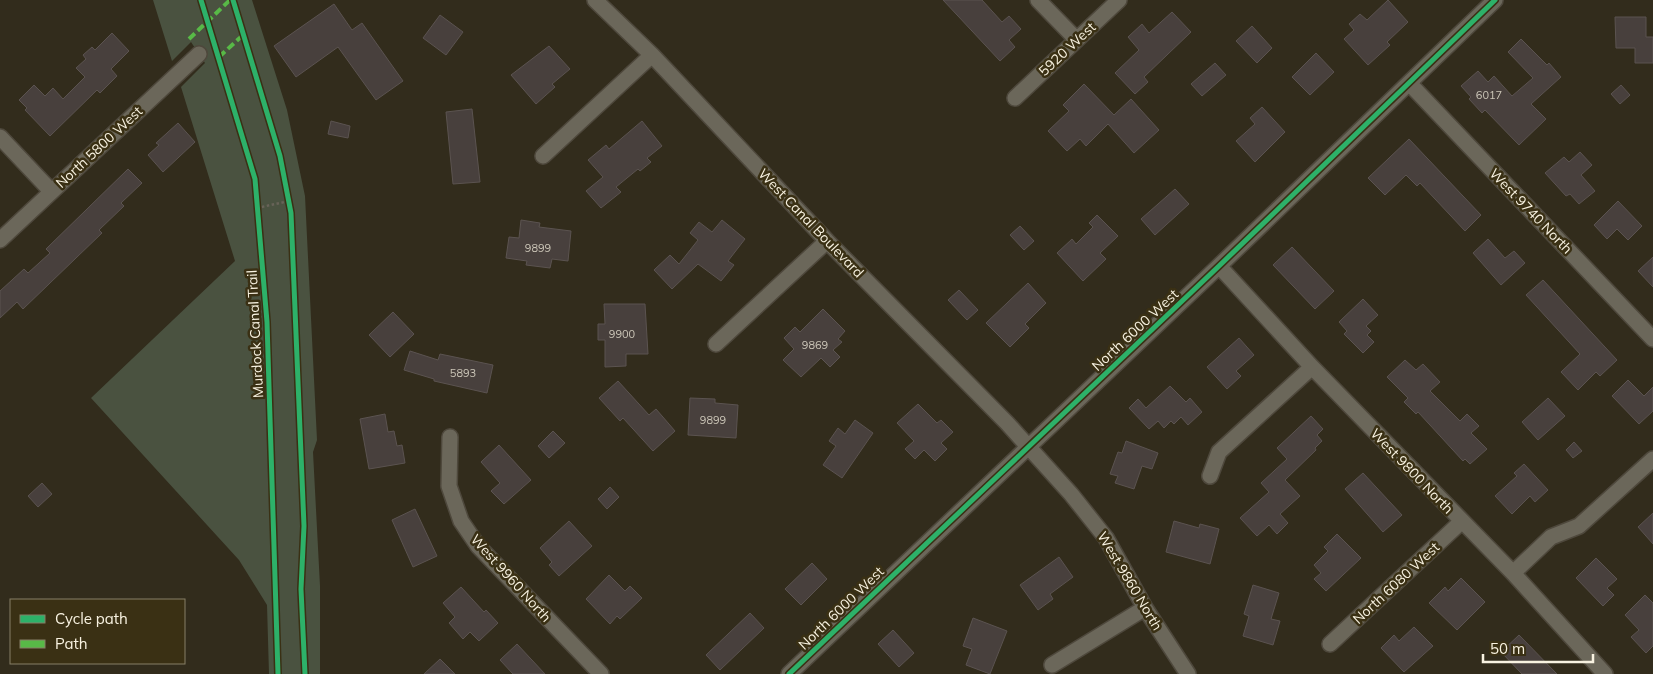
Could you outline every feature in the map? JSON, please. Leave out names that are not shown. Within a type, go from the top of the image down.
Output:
[{"type":"street","name":"West Canal Boulevard","points":[[595,0],[652,55],[827,241],[1027,446]]},
{"type":"street","points":[[1038,0],[1076,39]]},
{"type":"street","name":"5920 West","points":[[1015,98],[1118,0]]},
{"type":"street","name":"North 6000 West","points":[[789,674],[1027,446],[1219,266],[1495,0]]},
{"type":"street","name":"North 5800 West","points":[[0,240],[200,54]]},
{"type":"street","points":[[543,156],[652,55]]},
{"type":"street","name":"West 9740 North","points":[[1410,83],[1653,339]]},
{"type":"street","points":[[0,137],[51,191]]},
{"type":"street","points":[[716,344],[827,241]]},
{"type":"street","name":"West 9800 North","points":[[1219,266],[1312,367],[1461,522],[1513,573],[1605,674]]},
{"type":"street","points":[[1210,476],[1219,452],[1312,367]]},
{"type":"street","name":"West 9960 North","points":[[450,437],[449,486],[461,521],[478,546],[601,674]]},
{"type":"street","name":"West 9860 North","points":[[1027,446],[1071,494],[1106,538],[1145,608],[1188,674]]},
{"type":"street","points":[[1513,573],[1551,537],[1579,526],[1653,459]]},
{"type":"street","name":"North 6080 West","points":[[1330,644],[1461,522]]},
{"type":"street","points":[[1052,665],[1145,608]]},
{"type":"path","points":[[257,208],[289,204],[287,190]]},
{"type":"path","points":[[256,198],[258,218]]},
{"type":"green space","points":[[153,0],[252,0],[287,110],[305,196],[317,440],[313,452],[320,586],[320,674],[269,674],[267,605],[239,560],[91,398],[235,261],[181,87],[205,63],[191,42],[172,61]]},
{"type":"building","points":[[943,0],[982,0],[1002,22],[1009,16],[1021,29],[1009,40],[1015,47],[1000,61]]},
{"type":"building","points":[[1388,0],[1408,22],[1387,42],[1390,45],[1368,65],[1344,39],[1354,30],[1349,24],[1360,14],[1367,20]]},
{"type":"building","points":[[334,4],[352,30],[362,23],[403,81],[376,100],[338,47],[296,77],[274,46]]},
{"type":"building","points":[[1172,12],[1191,32],[1144,77],[1148,82],[1135,94],[1115,73],[1139,50],[1128,37],[1142,24],[1149,33]]},
{"type":"building","points":[[440,15],[463,32],[446,55],[423,38]]},
{"type":"building","points":[[1615,17],[1646,17],[1646,37],[1653,37],[1653,63],[1635,63],[1635,48],[1616,48]]},
{"type":"building","points":[[1252,26],[1272,48],[1257,63],[1236,41]]},
{"type":"building","points":[[112,33],[129,51],[111,69],[117,76],[100,93],[97,90],[50,136],[25,110],[27,108],[19,100],[34,85],[45,96],[53,88],[63,99],[85,77],[76,68],[86,59],[83,55],[92,47],[95,50]]},
{"type":"building","points":[[1521,39],[1547,65],[1549,63],[1561,77],[1531,104],[1546,119],[1519,145],[1485,110],[1482,113],[1469,99],[1471,97],[1461,86],[1478,71],[1488,82],[1494,76],[1512,96],[1533,78],[1508,52]]},
{"type":"building","points":[[549,46],[570,69],[552,84],[555,87],[536,104],[511,75]]},
{"type":"building","points":[[1316,53],[1334,72],[1310,95],[1292,77]]},
{"type":"building","points":[[1215,63],[1226,75],[1202,96],[1191,84]]},
{"type":"building","points":[[1084,84],[1114,115],[1131,99],[1159,130],[1134,153],[1108,124],[1086,146],[1080,139],[1067,151],[1048,131],[1069,111],[1063,105]]},
{"type":"building","points":[[1621,85],[1630,95],[1620,104],[1611,94]]},
{"type":"building","points":[[1262,107],[1285,132],[1255,162],[1236,141],[1255,124],[1250,118]]},
{"type":"building","points":[[472,109],[480,182],[453,184],[446,112]]},
{"type":"building","points":[[331,121],[350,126],[348,138],[328,134]]},
{"type":"building","points":[[642,121],[662,146],[647,158],[651,162],[640,171],[638,169],[616,187],[621,192],[601,208],[586,191],[603,177],[588,160],[606,145],[609,149]]},
{"type":"building","points":[[178,123],[195,142],[163,172],[148,155],[159,145],[156,143]]},
{"type":"building","points":[[1409,139],[1481,215],[1465,231],[1420,183],[1417,186],[1406,175],[1385,195],[1368,178]]},
{"type":"building","points":[[1580,152],[1592,165],[1581,175],[1595,191],[1579,204],[1570,194],[1566,196],[1545,173],[1564,157],[1569,162]]},
{"type":"building","points":[[128,169],[142,183],[121,203],[124,206],[99,230],[102,233],[23,309],[17,302],[0,318],[0,291],[24,269],[28,273],[50,253],[46,249]]},
{"type":"building","points":[[1175,189],[1189,204],[1155,235],[1141,219]]},
{"type":"building","points":[[1618,201],[1642,226],[1628,240],[1617,229],[1607,239],[1594,225]]},
{"type":"building","points":[[1097,215],[1118,236],[1100,253],[1106,259],[1083,281],[1057,253],[1072,239],[1076,244],[1093,227],[1089,223]]},
{"type":"building","points":[[521,220],[540,223],[539,227],[571,231],[568,261],[552,259],[550,268],[526,265],[527,261],[506,258],[509,237],[519,238]]},
{"type":"building","points":[[722,220],[745,239],[728,261],[734,265],[721,281],[698,264],[672,289],[654,270],[670,255],[679,264],[698,240],[690,233],[699,222],[712,232]]},
{"type":"building","points":[[1020,226],[1034,241],[1024,250],[1010,235]]},
{"type":"building","points":[[1488,239],[1505,258],[1514,251],[1525,263],[1501,285],[1473,253]]},
{"type":"building","points":[[1292,247],[1334,291],[1315,309],[1273,265]]},
{"type":"building","points":[[1653,257],[1653,287],[1638,271]]},
{"type":"building","points":[[1543,280],[1617,360],[1600,376],[1596,372],[1578,390],[1561,372],[1580,354],[1526,295]]},
{"type":"building","points":[[1028,283],[1046,303],[1025,324],[1029,328],[1010,347],[986,323]]},
{"type":"building","points":[[959,290],[978,310],[967,320],[948,300]]},
{"type":"building","points":[[1363,299],[1378,315],[1366,326],[1371,331],[1367,335],[1374,342],[1363,353],[1344,334],[1347,331],[1339,322]]},
{"type":"building","points":[[604,304],[645,304],[648,354],[626,354],[626,366],[605,367],[605,340],[598,340],[598,324],[605,324]]},
{"type":"building","points":[[823,309],[845,331],[838,339],[842,342],[833,350],[840,357],[830,367],[821,358],[801,377],[783,360],[794,349],[784,338],[795,327],[800,332]]},
{"type":"building","points":[[393,312],[414,334],[390,357],[369,335]]},
{"type":"building","points":[[1239,338],[1254,355],[1236,371],[1241,376],[1227,389],[1207,367]]},
{"type":"building","points":[[410,351],[438,360],[440,354],[493,365],[487,393],[434,381],[434,379],[404,370]]},
{"type":"building","points":[[1405,360],[1416,370],[1423,364],[1440,382],[1430,391],[1460,421],[1467,414],[1479,426],[1471,433],[1487,449],[1470,464],[1465,459],[1463,461],[1418,412],[1416,414],[1404,402],[1408,398],[1387,377]]},
{"type":"building","points":[[1628,380],[1644,396],[1653,387],[1653,411],[1639,424],[1612,396]]},
{"type":"building","points":[[618,381],[649,415],[656,409],[675,431],[653,451],[623,418],[620,421],[599,398]]},
{"type":"building","points":[[1170,386],[1186,402],[1190,398],[1202,412],[1188,425],[1181,417],[1174,424],[1171,421],[1164,428],[1158,421],[1149,429],[1129,408],[1138,399],[1146,408]]},
{"type":"building","points":[[690,398],[715,399],[715,403],[738,405],[736,438],[688,435]]},
{"type":"building","points":[[1548,398],[1565,416],[1538,440],[1522,422]]},
{"type":"building","points":[[918,404],[937,423],[941,420],[953,432],[941,443],[947,449],[935,461],[924,450],[915,459],[905,449],[914,441],[897,423]]},
{"type":"building","points":[[385,414],[388,432],[394,431],[397,446],[402,445],[405,463],[369,469],[360,419]]},
{"type":"building","points":[[1311,416],[1323,429],[1317,435],[1322,441],[1315,448],[1316,450],[1285,480],[1300,496],[1280,514],[1288,523],[1277,534],[1269,525],[1257,536],[1240,518],[1269,492],[1261,483],[1287,459],[1277,448]]},
{"type":"building","points":[[855,420],[873,433],[842,478],[823,465],[836,446],[829,441],[838,428],[845,434]]},
{"type":"building","points":[[553,431],[565,443],[549,458],[538,446]]},
{"type":"building","points":[[1126,441],[1158,453],[1152,469],[1142,466],[1134,489],[1115,483],[1118,476],[1110,474],[1118,452],[1122,453]]},
{"type":"building","points":[[1574,442],[1582,451],[1573,458],[1566,450]]},
{"type":"building","points":[[499,445],[531,480],[504,504],[491,491],[500,483],[481,462]]},
{"type":"building","points":[[1524,464],[1548,490],[1535,502],[1530,496],[1512,514],[1495,496],[1517,476],[1514,473]]},
{"type":"building","points":[[1363,473],[1402,515],[1383,532],[1345,489]]},
{"type":"building","points":[[42,483],[52,494],[38,507],[28,496]]},
{"type":"building","points":[[610,487],[619,497],[607,509],[598,499]]},
{"type":"building","points":[[415,509],[437,556],[413,567],[392,520]]},
{"type":"building","points":[[1653,513],[1653,544],[1638,527]]},
{"type":"building","points":[[569,521],[592,546],[559,576],[549,565],[552,562],[540,548]]},
{"type":"building","points":[[1174,521],[1199,528],[1200,524],[1219,529],[1210,564],[1166,552]]},
{"type":"building","points":[[1337,534],[1361,558],[1326,591],[1314,579],[1321,573],[1314,565],[1328,551],[1324,547]]},
{"type":"building","points":[[1059,557],[1073,577],[1050,594],[1053,599],[1038,610],[1020,585]]},
{"type":"building","points":[[1596,558],[1617,579],[1607,588],[1614,595],[1603,606],[1576,578]]},
{"type":"building","points":[[812,563],[827,579],[801,605],[785,589]]},
{"type":"building","points":[[609,575],[625,591],[630,586],[642,598],[620,619],[617,616],[610,624],[586,599]]},
{"type":"building","points":[[1461,578],[1485,602],[1457,630],[1429,603],[1445,587],[1448,591]]},
{"type":"building","points":[[1253,585],[1279,593],[1271,619],[1280,621],[1273,645],[1243,636],[1249,616],[1244,614]]},
{"type":"building","points":[[461,587],[484,612],[486,610],[498,623],[479,641],[470,632],[463,639],[449,623],[455,617],[443,603]]},
{"type":"building","points":[[1645,595],[1653,603],[1653,646],[1646,653],[1631,637],[1639,630],[1625,615]]},
{"type":"building","points":[[750,613],[764,628],[720,670],[706,655]]},
{"type":"building","points":[[973,618],[1007,631],[990,674],[966,665],[972,649],[963,646]]},
{"type":"building","points":[[1414,627],[1433,646],[1404,672],[1381,648],[1394,635],[1399,641]]},
{"type":"building","points":[[893,630],[914,653],[899,667],[878,644]]},
{"type":"building","points":[[1519,635],[1557,674],[1522,674],[1501,652]]},
{"type":"building","points":[[517,644],[545,674],[513,674],[500,660]]},
{"type":"building","points":[[440,659],[455,674],[424,674]]},
{"type":"marked path","points":[[189,39],[230,0]]},
{"type":"marked path","points":[[219,57],[243,35]]},
{"type":"cycle path","name":"Murdock Canal Trail","points":[[201,0],[255,179],[267,322],[278,674]]},
{"type":"cycle path","points":[[233,0],[280,156],[291,213],[304,526],[301,589],[305,674]]},
{"type":"cycle path","points":[[789,674],[1219,266],[1495,0]]}]
